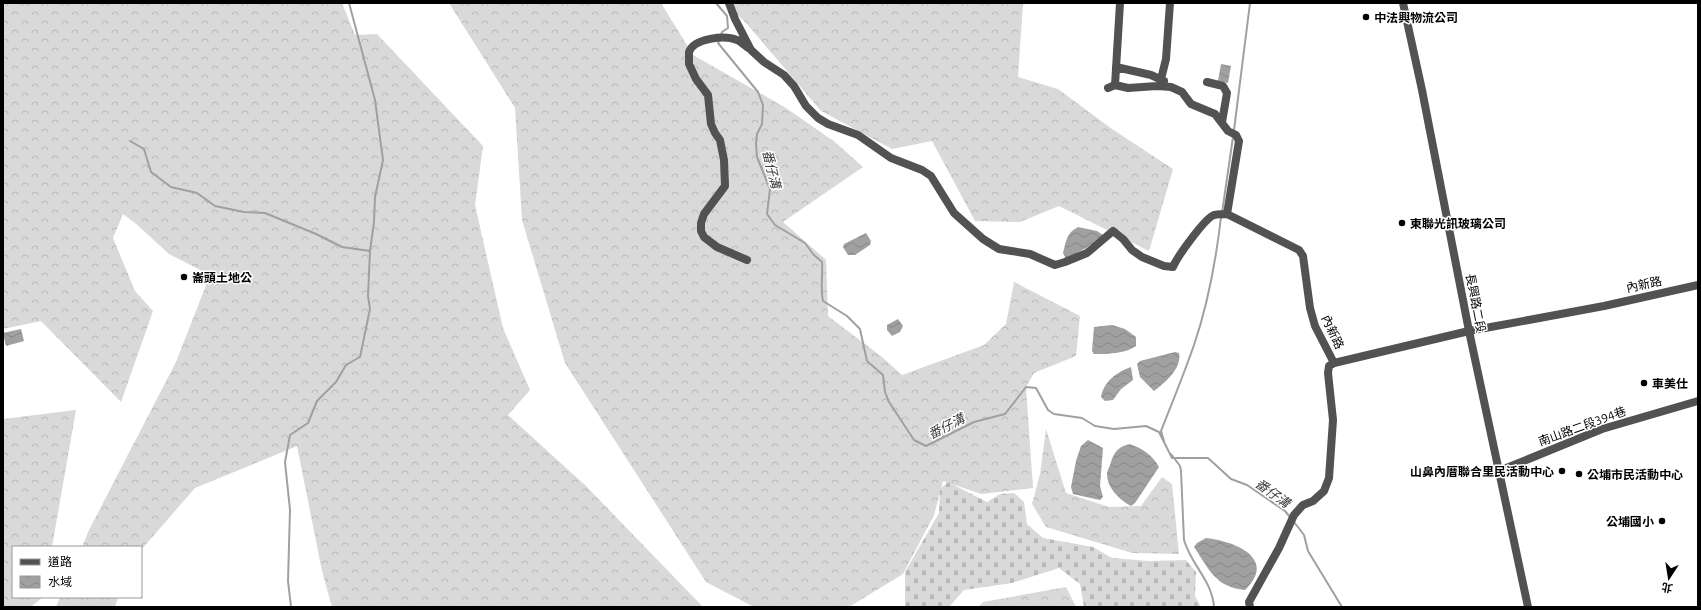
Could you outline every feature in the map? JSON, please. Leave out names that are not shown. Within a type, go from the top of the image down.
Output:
[{"type":"street","points":[[729,3],[735,19],[751,50]]},
{"type":"street","points":[[747,260],[717,247],[704,237],[701,231],[701,223],[704,214],[725,186],[724,160],[720,140],[715,133],[712,124],[708,95],[696,80],[690,64],[689,52],[695,45],[714,38],[737,40],[751,50],[764,62],[784,76],[794,86],[806,106],[818,118],[828,124],[858,135],[890,158],[922,170],[931,176],[954,213],[983,239],[999,249],[1030,254],[1055,265],[1087,252],[1113,232],[1123,239],[1132,250],[1142,257],[1164,266],[1173,267],[1177,258],[1204,223],[1213,215],[1227,214],[1239,141],[1236,135],[1228,131],[1215,114],[1191,104],[1182,92],[1167,87],[1156,86],[1128,88],[1111,86],[1116,67],[1120,3]]},
{"type":"street","points":[[1161,79],[1166,59],[1170,3]]},
{"type":"street","name":"長興路二段","points":[[1403,3],[1422,90],[1469,331],[1528,607]]},
{"type":"street","points":[[1116,67],[1127,68],[1161,79],[1167,87]]},
{"type":"street","points":[[1207,82],[1223,86],[1227,93],[1222,122]]},
{"type":"street","name":"內新路","points":[[1227,214],[1299,250],[1303,256],[1310,308],[1315,326],[1334,363],[1469,331],[1604,306],[1698,285]]},
{"type":"street","points":[[1250,607],[1249,602],[1279,548],[1294,515],[1303,505],[1313,500],[1324,491],[1329,478],[1333,420],[1328,373],[1329,366],[1334,363]]},
{"type":"street","name":"南山路二段394巷","points":[[1499,471],[1602,429],[1698,401]]},
{"type":"green space","points":[[3,3],[342,3],[355,35],[377,34],[483,146],[475,205],[503,328],[530,390],[508,415],[586,486],[703,607],[332,607],[322,571],[297,446],[195,488],[142,549],[142,546],[82,546],[89,530],[176,362],[210,275],[169,254],[123,214],[113,238],[135,291],[153,311],[121,402],[41,321],[3,329]]},
{"type":"green space","points":[[449,3],[661,3],[693,55],[786,108],[835,142],[863,167],[783,222],[826,260],[828,316],[882,357],[902,375],[984,345],[1006,324],[1014,282],[1080,316],[1076,356],[1034,373],[1026,387],[1033,488],[981,494],[943,481],[934,515],[903,574],[849,607],[754,607],[706,582],[565,363],[522,220],[515,108]]},
{"type":"green space","points":[[725,3],[1023,3],[1018,77],[1058,89],[1112,129],[1173,169],[1149,251],[1059,206],[1020,222],[975,221],[932,141],[892,149],[821,111],[746,23]]},
{"type":"green space","points":[[76,410],[52,546],[12,546],[12,598],[42,598],[31,607],[3,607],[3,419]]},
{"type":"green space","points":[[1046,429],[1066,493],[1109,507],[1141,506],[1162,477],[1172,484],[1179,554],[1132,553],[1046,527],[1032,504],[1040,474]]},
{"type":"green space","points":[[948,482],[987,502],[1000,494],[1014,493],[1024,502],[1027,524],[1043,538],[1093,547],[1112,558],[1149,561],[1186,560],[1196,572],[1195,596],[1201,607],[1084,607],[1080,584],[1059,568],[1012,583],[964,590],[949,607],[905,607],[905,572],[939,513],[940,489]]},
{"type":"green space","points":[[1066,587],[1076,607],[978,607],[983,602]]},
{"type":"green space","points":[[60,598],[118,598],[115,607],[56,607]]},
{"type":"water","points":[[1221,64],[1231,66],[1228,83],[1218,81]]},
{"type":"water","points":[[1078,227],[1097,231],[1103,235],[1086,248],[1066,259],[1063,253],[1067,238],[1074,229]]},
{"type":"water","points":[[866,233],[871,241],[870,245],[855,255],[848,255],[843,247],[844,244]]},
{"type":"water","points":[[898,319],[903,326],[900,332],[892,336],[887,330],[887,325]]},
{"type":"water","points":[[1112,325],[1125,329],[1136,337],[1136,346],[1121,352],[1094,354],[1092,351],[1094,327]]},
{"type":"water","points":[[21,329],[24,341],[6,346],[3,333]]},
{"type":"water","points":[[1175,352],[1179,353],[1176,369],[1168,379],[1154,391],[1140,377],[1137,364],[1140,361]]},
{"type":"water","points":[[1131,367],[1133,380],[1121,389],[1113,400],[1105,401],[1101,397],[1108,382],[1116,374]]},
{"type":"water","points":[[1088,440],[1103,448],[1100,486],[1103,497],[1100,500],[1073,494],[1071,487],[1076,461],[1081,446]]},
{"type":"water","points":[[1130,444],[1146,452],[1159,467],[1135,503],[1131,506],[1112,489],[1109,484],[1107,474],[1115,452],[1123,446]]},
{"type":"water","points":[[1206,538],[1229,543],[1239,547],[1255,560],[1257,569],[1254,579],[1245,590],[1226,585],[1214,576],[1194,547],[1197,543]]},
{"type":"waterway","points":[[291,607],[288,581],[290,510],[285,462],[290,435],[308,423],[317,401],[336,382],[346,365],[360,357],[370,309],[368,296],[370,251],[374,222],[375,197],[383,160],[375,100],[349,3]]},
{"type":"waterway","name":"番仔溝","points":[[716,3],[727,16],[728,28],[722,32],[721,35]]},
{"type":"waterway","points":[[1234,130],[1250,3]]},
{"type":"waterway","name":"番仔溝","points":[[719,41],[718,43],[758,92],[763,105],[762,124],[757,134],[756,143],[757,157],[770,189],[767,214],[775,225],[805,243],[813,254],[822,262],[823,301],[847,316],[860,329],[867,361],[883,375],[885,392],[889,402],[914,440],[926,446],[974,422],[1005,414],[1026,387],[1036,388],[1048,410],[1054,414],[1082,418],[1095,426],[1114,429],[1146,426],[1159,432],[1172,458],[1208,458],[1231,479],[1247,485],[1285,511],[1290,517]]},
{"type":"waterway","points":[[1222,213],[1233,137]]},
{"type":"waterway","points":[[130,141],[144,149],[151,172],[171,187],[197,193],[215,206],[244,212],[265,213],[316,234],[342,247],[370,251]]},
{"type":"waterway","points":[[1164,441],[1161,431],[1190,356],[1203,314],[1214,266],[1221,217]]},
{"type":"waterway","points":[[1171,454],[1180,466],[1181,471],[1184,540],[1191,557],[1209,589],[1214,607]]},
{"type":"waterway","name":"番仔溝","points":[[1294,522],[1304,535],[1308,551],[1342,607]]},
{"type":"place","name":"中法興物流公司","points":[[1366,17]]},
{"type":"place","name":"東聯光訊玻璃公司","points":[[1402,223]]},
{"type":"place","name":"崙頭土地公","points":[[184,277]]},
{"type":"place","name":"車美仕","points":[[1644,383]]},
{"type":"place","name":"山鼻內厝聯合里民活動中心","points":[[1562,471]]},
{"type":"place","name":"公埔市民活動中心","points":[[1579,474]]},
{"type":"place","name":"公埔國小","points":[[1662,521]]}]
